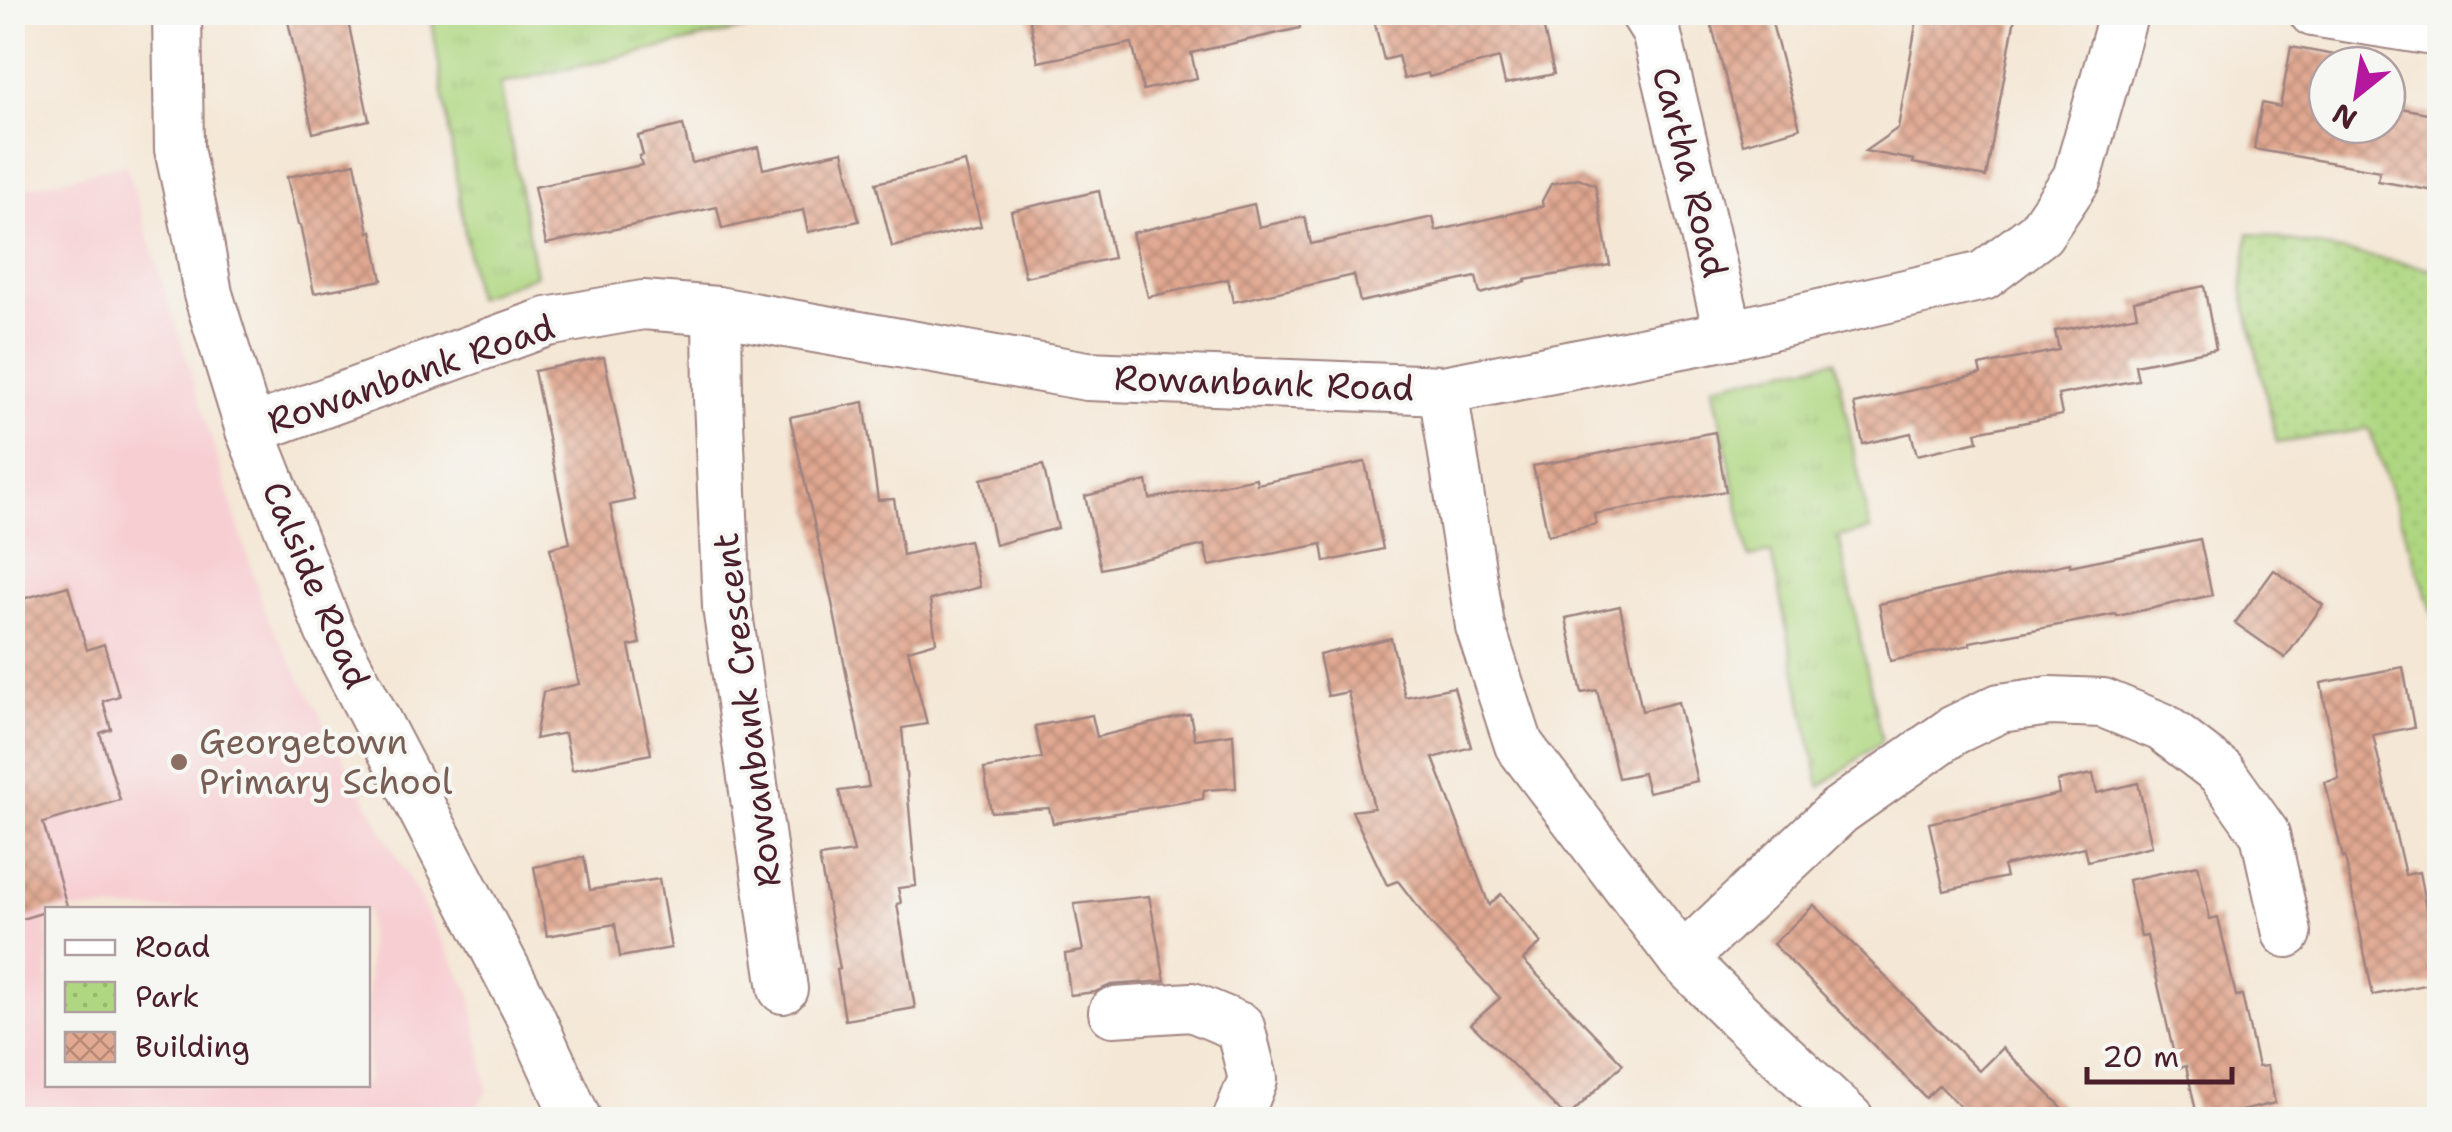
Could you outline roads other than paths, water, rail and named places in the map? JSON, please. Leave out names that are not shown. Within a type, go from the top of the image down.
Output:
[{"type":"street","name":"Calside Road","points":[[177,12],[179,150],[208,294],[250,430],[329,630],[528,1012],[577,1120]]},
{"type":"street","name":"Cartha Road","points":[[1644,12],[1656,31],[1729,335]]},
{"type":"street","name":"Rowanbank Road","points":[[250,430],[546,322],[643,305],[717,311],[1087,376],[1444,390],[1729,335],[1983,276],[2040,232],[2077,178],[2124,12]]},
{"type":"street","points":[[2314,12],[2440,32]]},
{"type":"street","name":"Rowanbank Crescent","points":[[717,311],[727,606],[782,989]]},
{"type":"street","points":[[1444,390],[1480,626],[1519,745],[1682,958],[1850,1120]]},
{"type":"street","points":[[1682,958],[1839,811],[1954,730],[2000,708],[2050,702],[2103,704],[2162,727],[2221,772],[2265,834],[2288,933]]},
{"type":"street","points":[[1113,1012],[1192,1007],[1240,1027],[1253,1079],[1238,1120]]},
{"type":"place","name":"Georgetown Primary School","points":[[179,762]]}]
